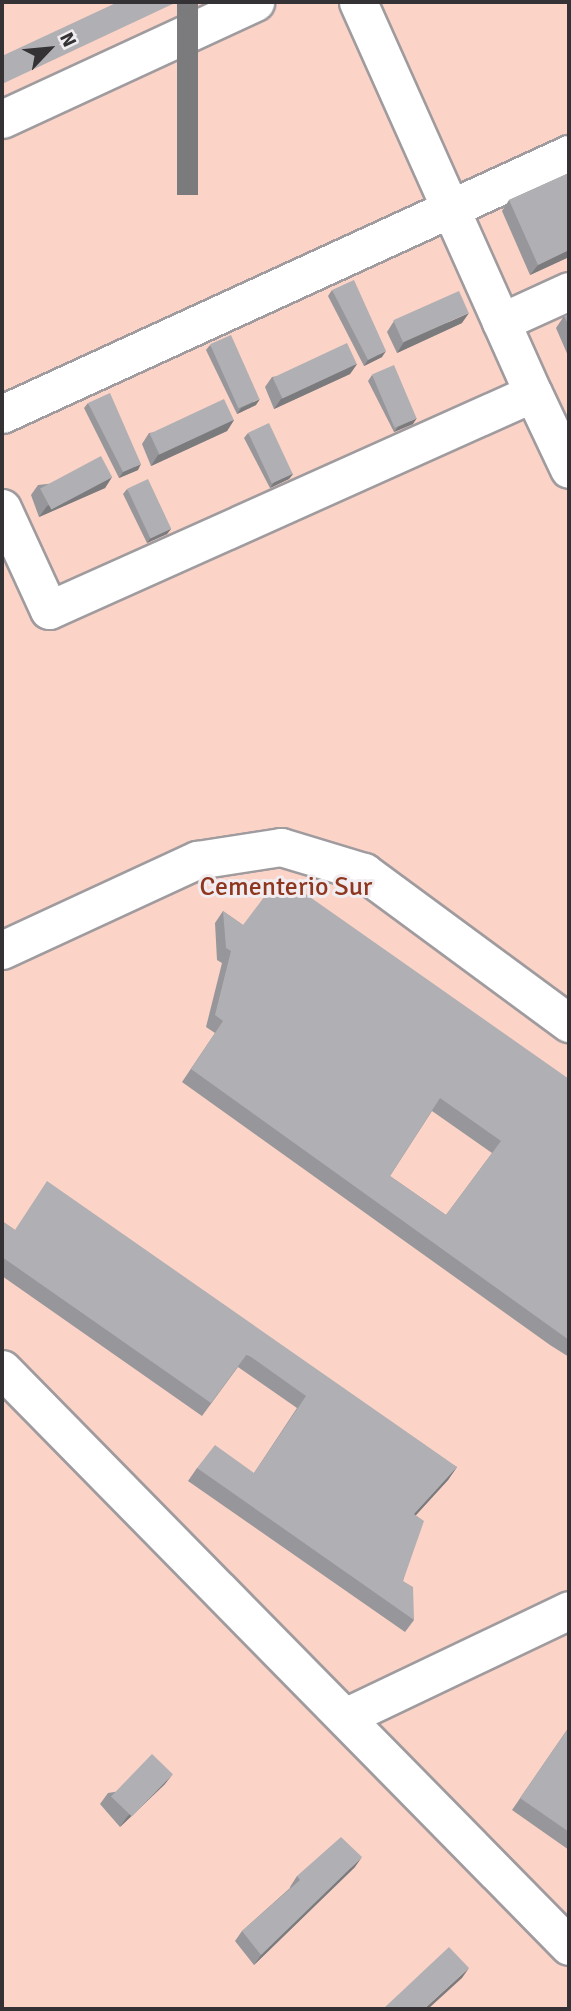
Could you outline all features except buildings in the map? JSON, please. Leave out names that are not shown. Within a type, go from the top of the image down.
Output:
[{"type":"lane","points":[[2,119],[255,2]]},
{"type":"lane","points":[[358,2],[569,469]]},
{"type":"lane","points":[[2,414],[569,154]]},
{"type":"lane","points":[[501,322],[569,291]]},
{"type":"lane","points":[[2,508],[49,610],[533,393]]},
{"type":"lane","points":[[2,950],[197,860],[281,847],[364,872],[569,1023]]},
{"type":"lane","points":[[2,1369],[569,1946]]},
{"type":"lane","points":[[345,1717],[569,1609]]},
{"type":"green space","name":"Cementerio Sur","points":[[2,2],[569,2],[569,2009],[2,2009]]}]
